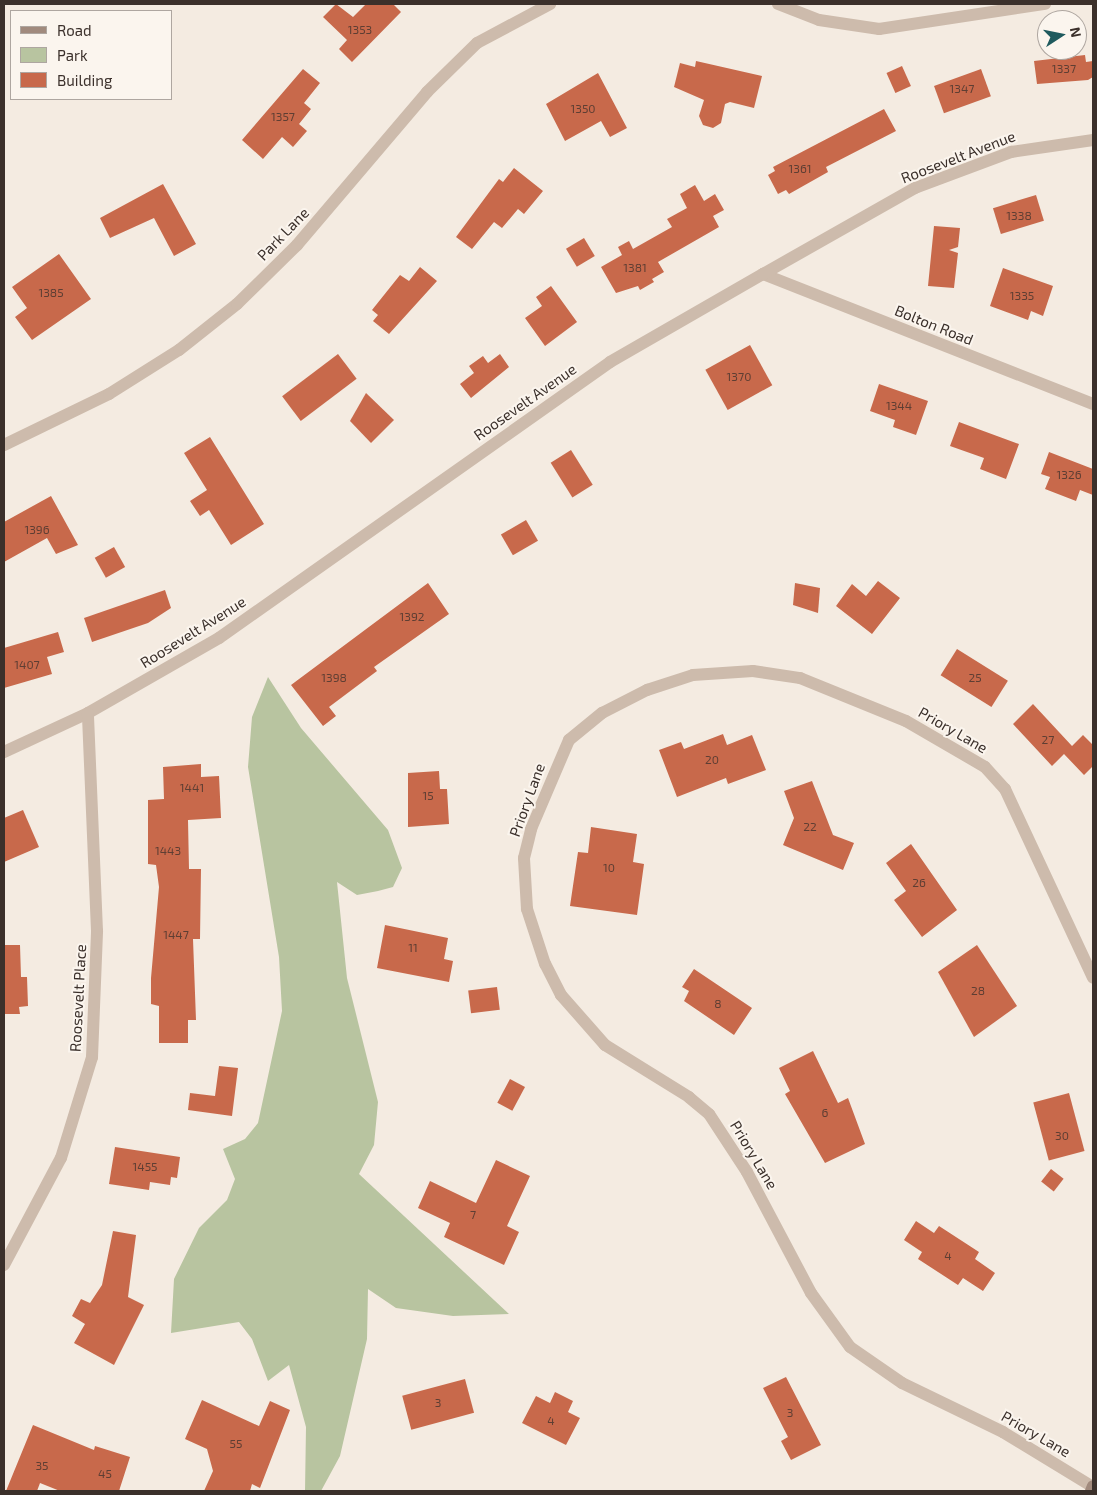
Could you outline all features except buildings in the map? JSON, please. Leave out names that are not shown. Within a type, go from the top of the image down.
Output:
[{"type":"street","name":"Park Lane","points":[[4,445],[109,394],[179,350],[237,304],[303,238],[427,92],[477,43],[550,4]]},
{"type":"street","points":[[778,4],[819,20],[879,29],[1045,4]]},
{"type":"street","name":"Roosevelt Avenue","points":[[4,752],[88,713],[219,638],[610,362],[915,188],[1011,152],[1093,140]]},
{"type":"street","name":"Bolton Road","points":[[763,274],[1093,404]]},
{"type":"street","name":"Priory Lane","points":[[1093,978],[1010,798],[985,767],[906,721],[800,678],[753,671],[693,675],[647,690],[602,713],[569,740],[531,829],[524,858],[527,909],[545,964],[561,995],[605,1045],[689,1097],[709,1114],[747,1172],[811,1293],[850,1347],[902,1383],[1003,1432],[1093,1486]]},
{"type":"street","name":"Roosevelt Place","points":[[4,1265],[61,1158],[92,1057],[97,931],[88,713]]},
{"type":"street","points":[[1091,1491],[1093,1486]]},
{"type":"green space","points":[[268,677],[301,728],[388,830],[402,868],[393,887],[378,891],[357,895],[337,882],[347,978],[378,1102],[374,1145],[359,1174],[509,1314],[453,1316],[396,1308],[368,1289],[367,1339],[340,1456],[321,1491],[305,1491],[306,1427],[289,1365],[268,1381],[252,1339],[239,1322],[171,1333],[174,1279],[199,1228],[227,1200],[235,1179],[223,1149],[245,1139],[258,1123],[282,1011],[279,957],[248,767],[252,717]]}]
